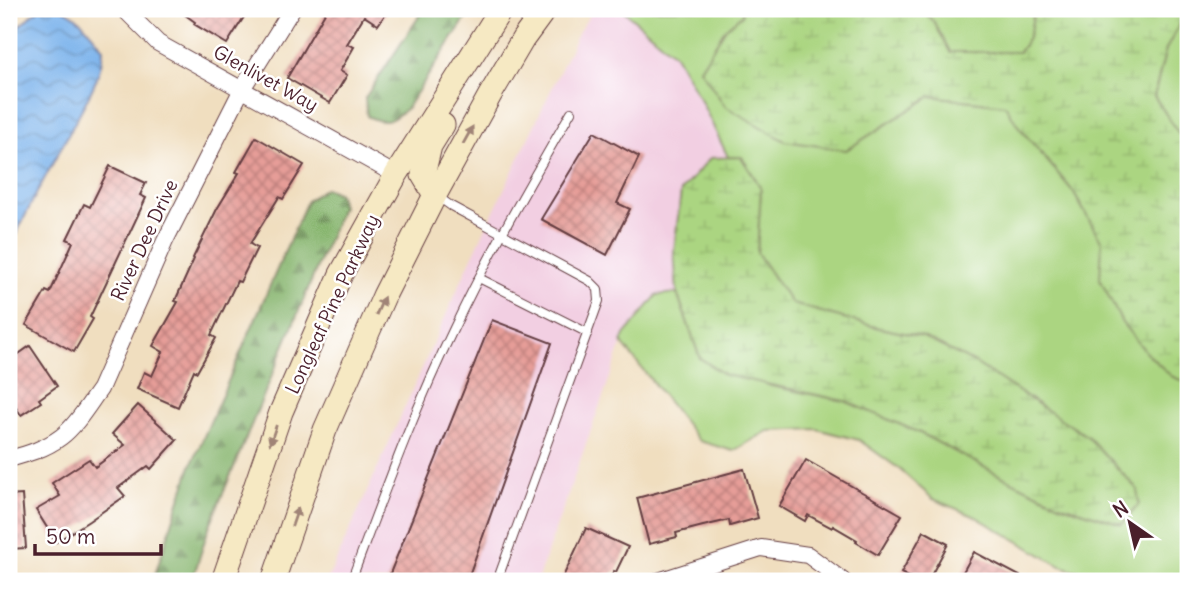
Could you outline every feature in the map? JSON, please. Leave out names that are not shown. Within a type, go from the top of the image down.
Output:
[{"type":"main road","name":"Longleaf Pine Parkway","points":[[223,581],[281,412],[341,274],[396,175],[501,9]]},
{"type":"main road","points":[[435,195],[424,175],[430,146],[516,9]]},
{"type":"main road","points":[[273,581],[326,429],[384,296],[435,195],[523,39],[545,9]]},
{"type":"street","name":"Glenlivet Way","points":[[124,9],[158,43],[396,175]]},
{"type":"street","name":"River Dee Drive","points":[[9,460],[35,452],[62,437],[86,411],[100,389],[165,241],[243,89],[292,9]]},
{"type":"street","points":[[658,581],[761,548],[808,555],[844,581]]},
{"type":"lane","points":[[351,581],[394,467],[443,351],[501,233],[571,112]]},
{"type":"lane","points":[[435,195],[590,281],[598,289],[599,302],[497,581]]},
{"type":"lane","points":[[479,278],[588,333]]},
{"type":"shaded area","points":[[594,9],[622,9],[675,55],[728,157],[710,158],[674,251],[677,293],[656,295],[625,335],[537,581],[327,581],[472,257],[579,31]]},
{"type":"green space","points":[[424,9],[472,9],[406,109],[388,121],[367,116],[365,98]]},
{"type":"green space","points":[[622,9],[742,9],[743,14],[726,28],[700,69],[846,150],[931,96],[1005,105],[1019,127],[1072,190],[1102,242],[1101,279],[1171,376],[1188,383],[1188,513],[1182,544],[1188,551],[1188,581],[1109,581],[1061,566],[976,517],[933,499],[898,468],[859,440],[817,429],[768,431],[733,451],[699,441],[622,343],[625,335],[657,295],[677,293],[700,358],[771,386],[845,401],[918,432],[1137,489],[1088,437],[975,363],[923,337],[792,304],[757,253],[761,188],[742,157],[728,157],[675,55]]},
{"type":"green space","points":[[742,9],[922,9],[934,22],[950,52],[1019,52],[1030,32],[1033,9],[1188,9],[1166,49],[1154,96],[1179,134],[1188,142],[1188,383],[1171,376],[1122,323],[1100,279],[1102,242],[1072,190],[1019,127],[1005,105],[931,96],[846,150],[785,141],[725,106],[700,69],[726,28],[742,15]]},
{"type":"green space","points":[[922,9],[1033,9],[1033,15],[1028,37],[1019,52],[950,52],[934,22]]},
{"type":"green space","points":[[1188,9],[1188,142],[1179,134],[1154,96],[1166,49]]},
{"type":"green space","points":[[741,157],[761,188],[757,253],[792,304],[923,337],[975,363],[1088,437],[1137,489],[1139,504],[1122,524],[1062,505],[918,432],[845,401],[725,375],[700,358],[677,292],[674,251],[681,191],[710,158]]},
{"type":"green space","points":[[325,188],[339,194],[342,207],[209,527],[192,581],[153,581],[191,466],[307,201]]},
{"type":"water","points":[[39,9],[62,9],[74,15],[103,48],[102,58],[93,87],[9,251],[9,35]]},
{"type":"building","points":[[177,9],[249,9],[227,44],[194,24],[195,22]]},
{"type":"building","points":[[327,9],[389,9],[378,25],[364,16],[347,44],[354,47],[340,71],[347,75],[330,103],[287,78]]},
{"type":"building","points":[[594,132],[639,157],[617,203],[630,209],[607,255],[541,219]]},
{"type":"building","points":[[256,137],[304,165],[283,199],[279,197],[250,244],[257,248],[240,282],[237,281],[211,335],[216,338],[197,372],[194,370],[178,407],[137,389],[144,372],[152,376],[163,352],[153,346],[178,302],[175,301],[193,258],[217,209],[239,173],[236,172]]},
{"type":"building","points":[[110,166],[146,183],[140,195],[146,198],[90,317],[93,319],[74,352],[26,325],[46,291],[50,293],[73,242],[67,239],[84,204],[90,207]]},
{"type":"building","points":[[492,320],[552,343],[467,581],[387,581]]},
{"type":"building","points":[[30,346],[57,386],[39,399],[41,402],[21,415],[9,397],[9,361]]},
{"type":"building","points":[[138,405],[177,440],[151,469],[148,466],[118,488],[125,496],[56,542],[36,510],[60,496],[52,483],[89,459],[95,467],[125,445],[112,434]]},
{"type":"building","points":[[806,460],[902,515],[878,555],[833,526],[832,528],[808,515],[805,521],[779,506]]},
{"type":"building","points":[[744,469],[758,518],[730,526],[729,520],[703,526],[676,533],[677,537],[649,544],[637,498]]},
{"type":"building","points":[[22,495],[26,548],[9,549],[9,496]]},
{"type":"building","points":[[586,528],[628,547],[609,581],[561,581]]},
{"type":"building","points":[[924,531],[948,544],[928,581],[916,581],[901,573]]},
{"type":"building","points":[[974,552],[1029,581],[958,581]]}]
